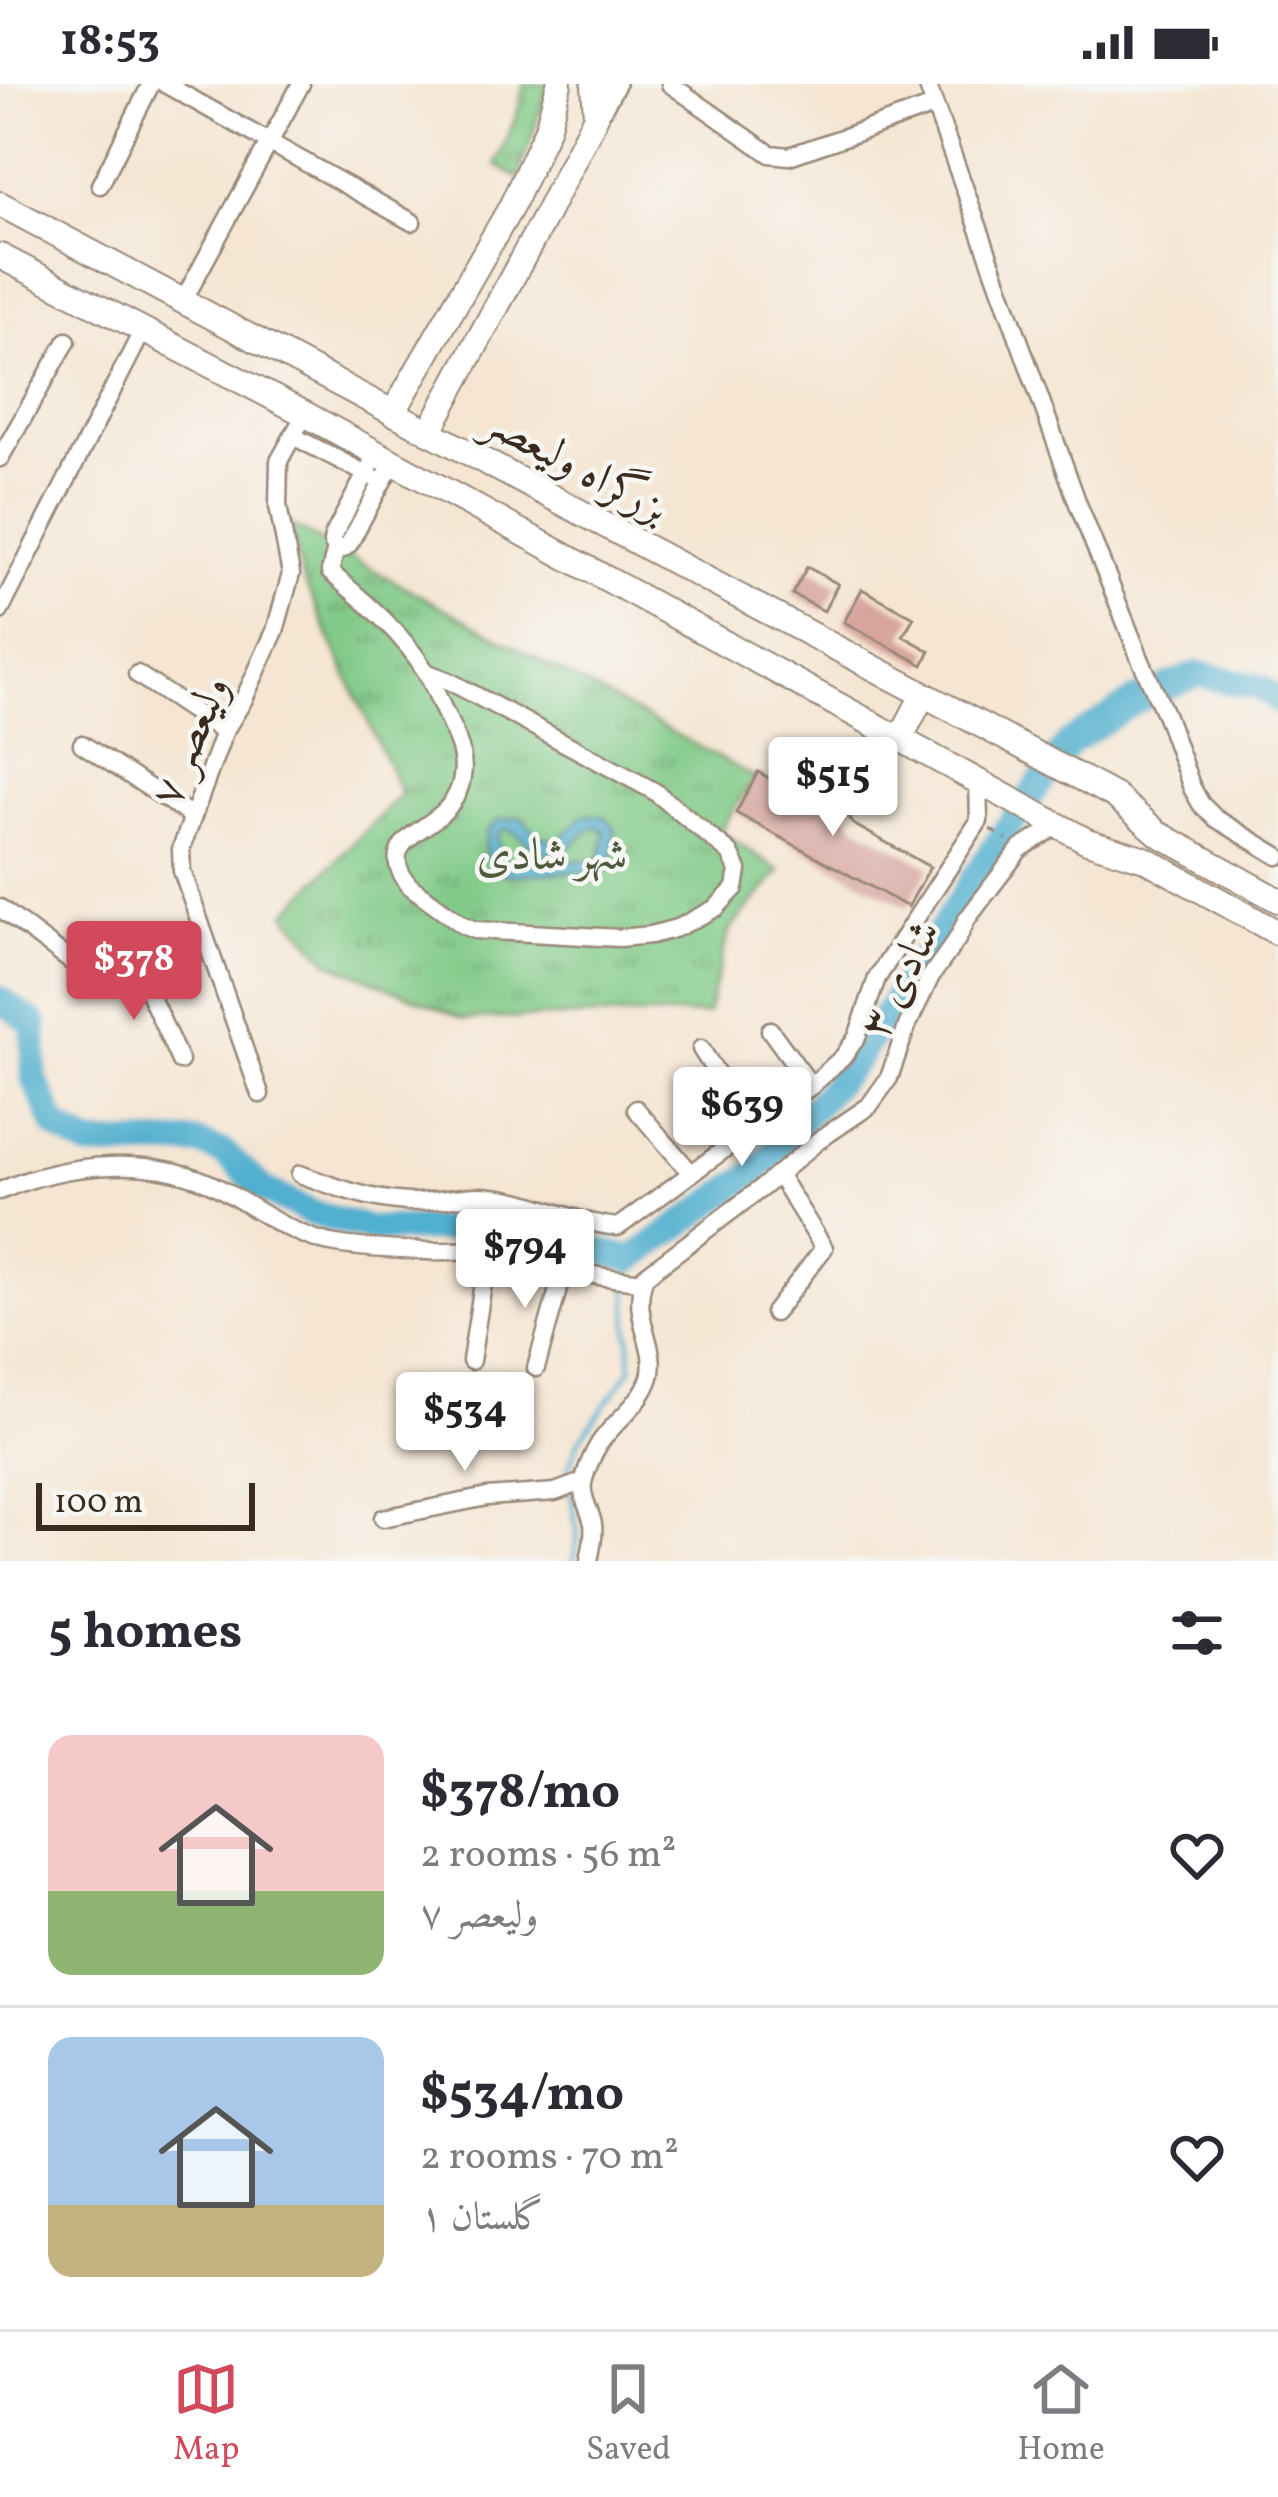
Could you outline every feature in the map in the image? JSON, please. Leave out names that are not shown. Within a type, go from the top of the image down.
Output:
[{"type":"highway","points":[[393,413],[499,231],[540,147],[559,84]]},
{"type":"highway","points":[[429,432],[596,116],[594,84]]},
{"type":"highway","points":[[540,147],[571,165]]},
{"type":"highway","name":"بزرگراه ولیعصر","points":[[0,204],[1114,796],[1159,834],[1278,900]]},
{"type":"highway","points":[[499,231],[529,246]]},
{"type":"highway","name":"بزرگراه ولیعصر","points":[[0,256],[144,328],[299,425],[379,468],[1087,841],[1145,859],[1278,933]]},
{"type":"highway","points":[[900,739],[923,694]]},
{"type":"main road","points":[[596,116],[614,84]]},
{"type":"street","points":[[100,185],[151,84]]},
{"type":"street","points":[[165,84],[412,222]]},
{"type":"street","points":[[182,301],[301,84]]},
{"type":"street","points":[[670,84],[770,154],[789,156],[934,106]]},
{"type":"street","points":[[926,84],[1078,504],[1192,788],[1215,818],[1278,856]]},
{"type":"street","points":[[0,611],[144,328]]},
{"type":"street","points":[[0,458],[67,341]]},
{"type":"street","name":"ولیعصر ۷","points":[[260,1094],[200,928],[182,871],[181,848],[224,732],[275,631],[291,574],[278,506],[279,461],[299,425]]},
{"type":"street","points":[[379,468],[333,536],[336,548],[330,572],[405,643],[426,672],[460,748],[462,778],[455,798],[405,840],[399,855],[400,872],[410,886],[463,925],[498,933],[635,937],[689,922],[732,894],[738,876],[734,858],[654,791],[426,672]]},
{"type":"street","points":[[136,674],[224,732]]},
{"type":"street","points":[[82,745],[192,815]]},
{"type":"street","points":[[300,1174],[343,1190],[407,1202],[488,1196],[523,1202],[592,1225],[618,1227],[811,1086],[843,1057],[856,1037],[877,978],[979,821],[983,784]]},
{"type":"street","name":"شادی ۳","points":[[643,1282],[819,1140],[869,1106],[889,1078],[931,976],[967,919],[1020,849],[1055,824]]},
{"type":"street","points":[[0,908],[101,984],[200,928]]},
{"type":"street","points":[[136,964],[180,1061]]},
{"type":"street","points":[[770,1030],[811,1086]]},
{"type":"street","points":[[701,1048],[753,1129]]},
{"type":"street","points":[[636,1109],[691,1173]]},
{"type":"street","points":[[0,1191],[34,1176],[68,1169],[157,1168],[218,1187],[315,1239],[424,1251],[488,1251],[643,1282],[639,1300],[650,1378],[629,1411],[598,1445],[582,1482],[594,1528],[589,1561]]},
{"type":"street","points":[[774,1313],[824,1248],[778,1174]]},
{"type":"street","points":[[471,1361],[488,1251]]},
{"type":"street","points":[[536,1368],[564,1268]]},
{"type":"street","points":[[383,1518],[487,1497],[555,1492],[582,1482]]},
{"type":"path","points":[[979,821],[1020,849]]},
{"type":"green space","points":[[524,84],[547,84],[518,178],[496,165]]},
{"type":"green space","name":"شهر شادی","points":[[291,525],[754,777],[720,831],[780,871],[729,931],[707,1014],[464,1019],[329,962],[286,913],[401,794],[302,577]]},
{"type":"water","points":[[584,815],[605,817],[615,828],[613,858],[604,871],[506,875],[489,864],[486,832],[498,820],[522,818],[537,833],[555,839]],"holes":[[[503,829],[511,831],[536,849],[553,852],[570,847],[591,829],[602,829],[601,856],[596,860],[507,861],[500,854],[497,835]]]},
{"type":"building","points":[[807,567],[838,584],[824,611],[792,594]]},
{"type":"building","points":[[862,589],[914,617],[903,636],[930,651],[923,665],[844,622]]},
{"type":"building","points":[[758,772],[832,813],[846,812],[853,824],[930,867],[908,907],[736,813]]},
{"type":"waterway","points":[[0,999],[34,1024],[34,1078],[56,1127],[89,1146],[198,1143],[224,1153],[264,1190],[312,1213],[370,1229],[524,1233],[632,1259],[758,1170],[855,1061],[1008,827],[1069,743],[1135,701],[1198,674],[1259,687],[1278,701]]},
{"type":"waterway","points":[[629,1276],[632,1259]]},
{"type":"waterway","points":[[574,1561],[578,1535],[567,1472],[578,1442],[631,1369],[627,1288]]}]
